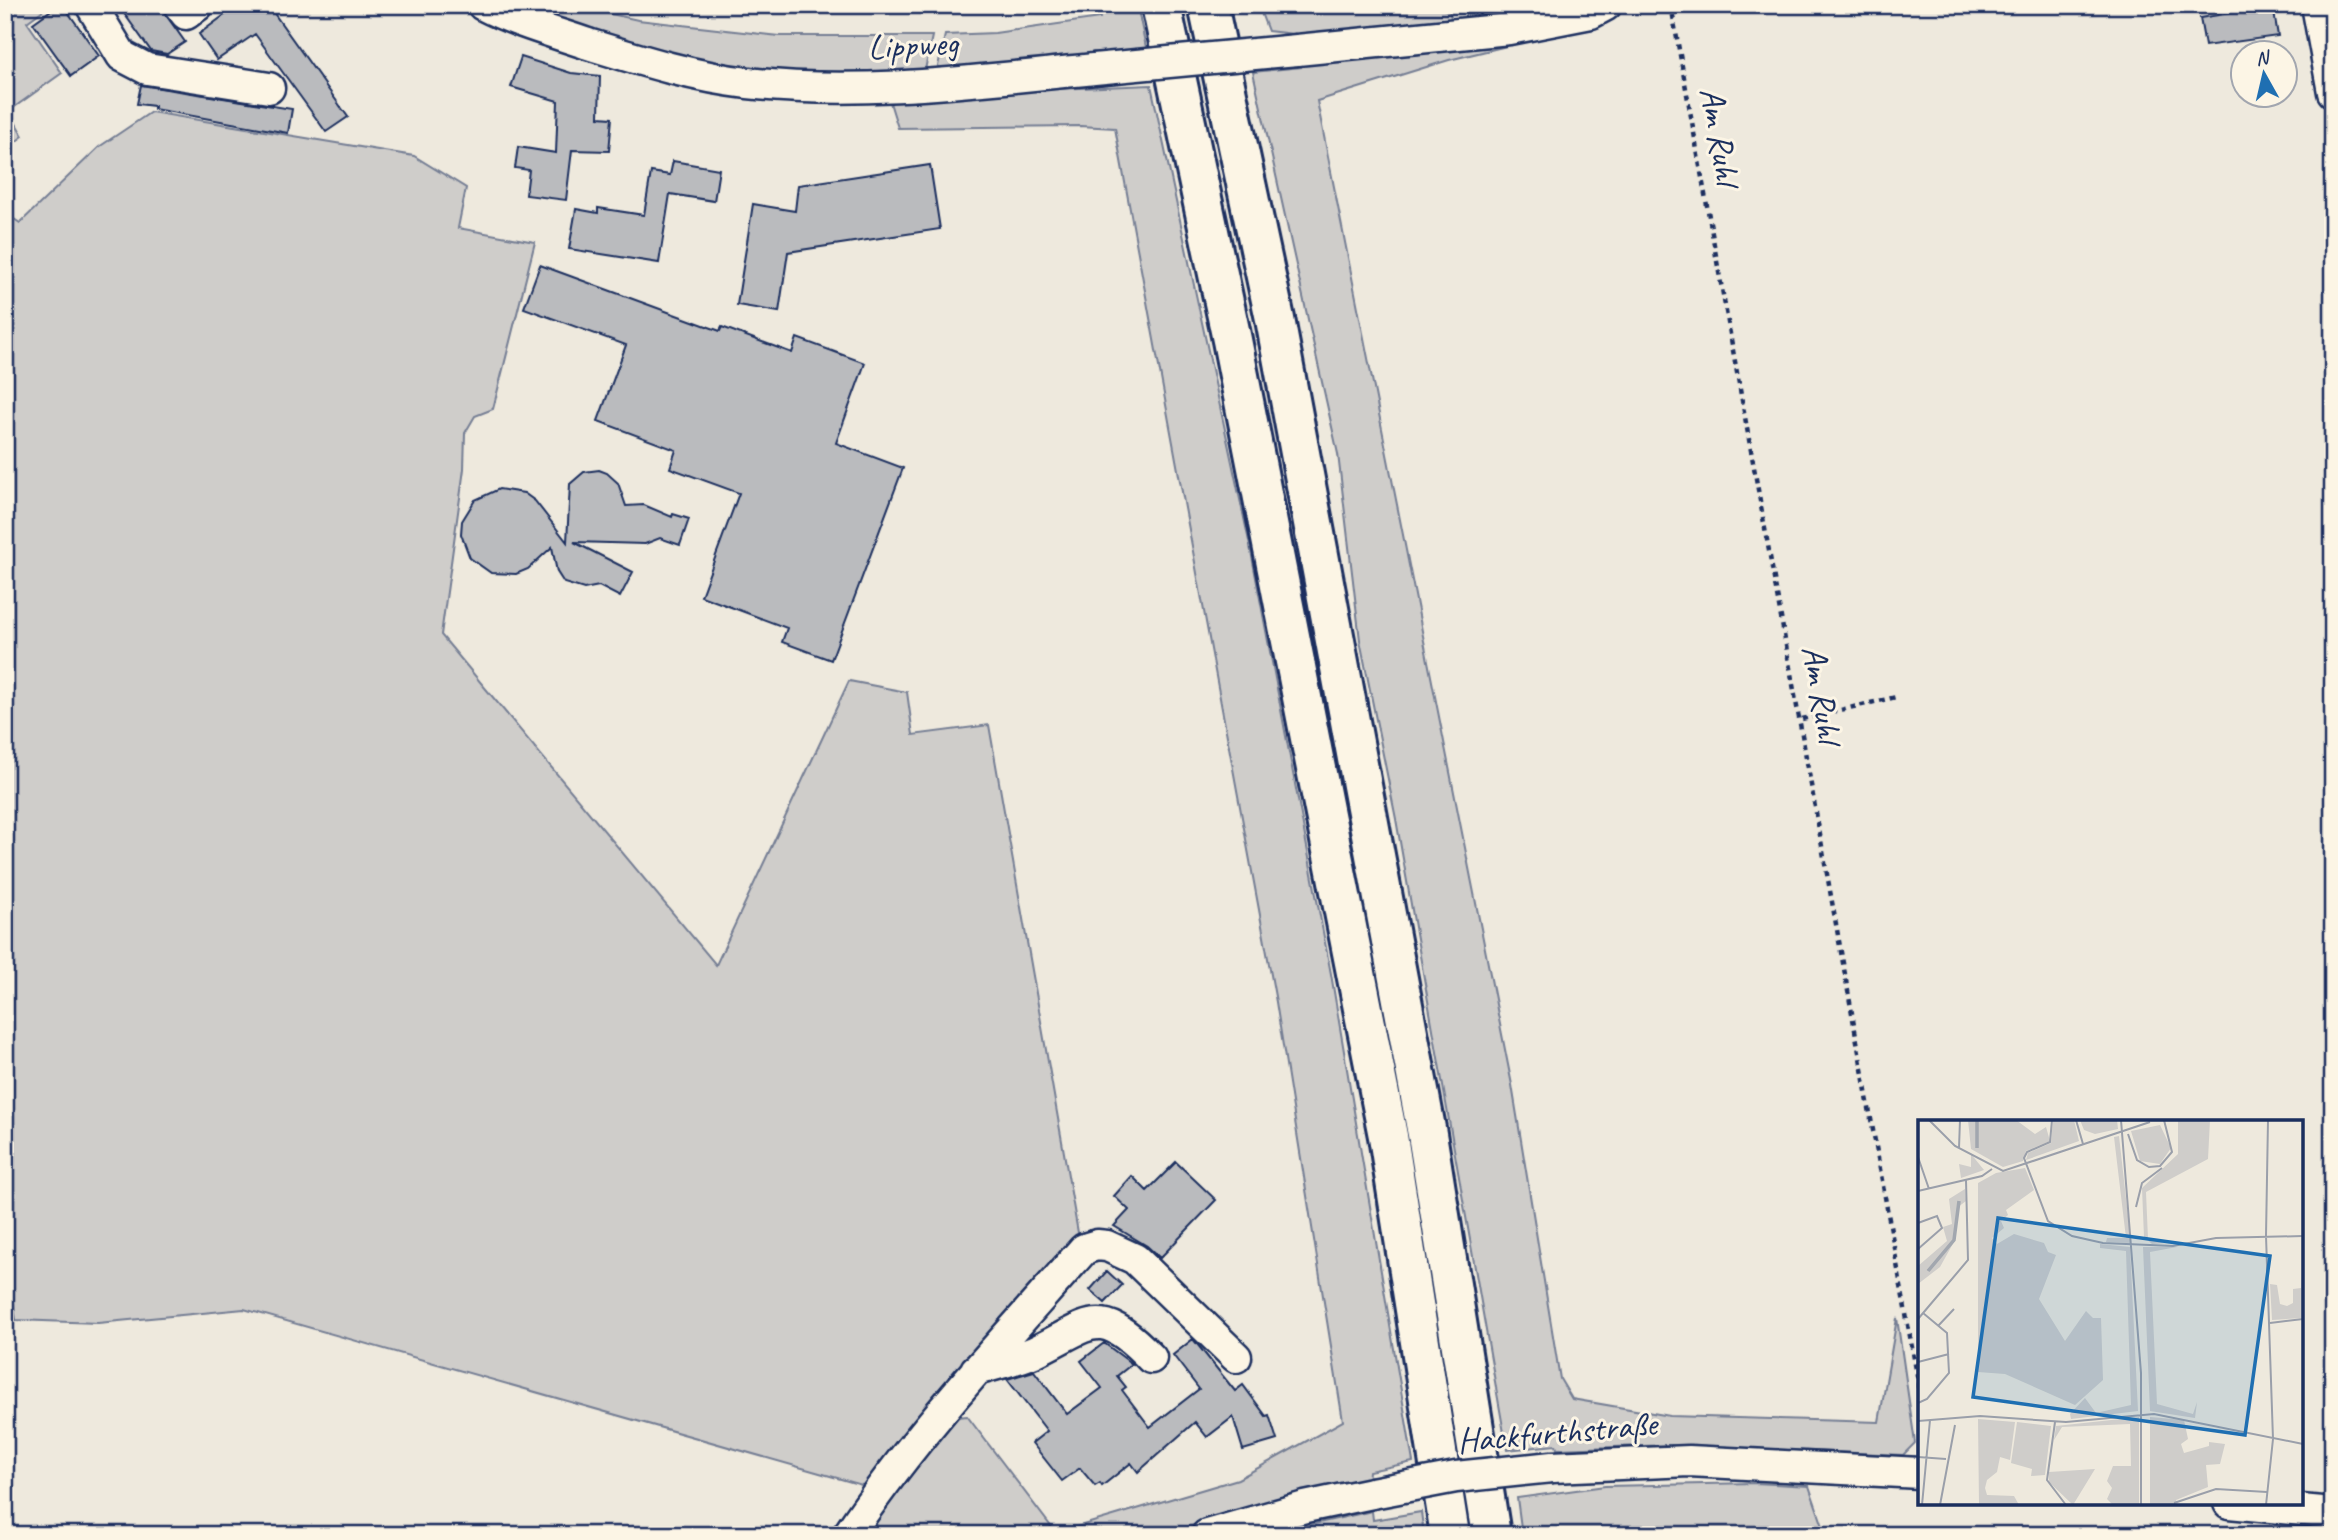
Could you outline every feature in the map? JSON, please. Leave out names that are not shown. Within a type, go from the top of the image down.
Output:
[{"type":"highway","points":[[1161,5],[1235,354],[1388,1136],[1450,1535]]},
{"type":"highway","points":[[1208,5],[1278,333],[1427,1133],[1491,1535]]},
{"type":"street","points":[[91,5],[122,56],[147,69],[269,88]]},
{"type":"street","points":[[180,5],[186,14],[198,5]]},
{"type":"street","name":"Lippweg","points":[[483,5],[519,21],[640,60],[749,83],[829,87],[916,85],[1509,29],[1591,13],[1606,5]]},
{"type":"street","points":[[2317,5],[2333,92]]},
{"type":"street","points":[[848,1535],[880,1488],[976,1370],[1084,1249],[1097,1245],[1135,1259],[1236,1357]]},
{"type":"street","points":[[976,1370],[1033,1352],[1090,1322],[1107,1324],[1137,1343],[1151,1358]]},
{"type":"street","name":"Hackfurthstraße","points":[[1207,1535],[1305,1507],[1372,1493],[1456,1478],[1552,1467],[1689,1461],[1918,1473]]},
{"type":"street","points":[[2250,1505],[2333,1513]]},
{"type":"path","name":"Am Ruhl","points":[[1671,5],[1802,719],[1918,1381]]},
{"type":"path","points":[[1802,719],[1896,697]]},
{"type":"shaded area","points":[[5,5],[50,5],[27,22],[62,73],[9,111],[23,136],[5,150]]},
{"type":"shaded area","points":[[506,5],[571,5],[638,20],[779,36],[932,36],[925,70],[786,77],[661,57]]},
{"type":"shaded area","points":[[1098,5],[1137,5],[1147,52],[936,75],[945,35],[995,33],[1100,18]]},
{"type":"shaded area","points":[[1258,5],[1311,5],[1357,12],[1434,5],[1450,12],[1451,19],[1444,29],[1328,38],[1268,31]]},
{"type":"shaded area","points":[[1548,36],[1449,60],[1317,101],[1512,1085],[1560,1379],[1572,1399],[1670,1416],[1879,1422],[1897,1318],[1915,1443],[1903,1455],[1671,1445],[1557,1449],[1556,1445],[1507,1450],[1396,819],[1360,640],[1338,454],[1253,72],[1301,67],[1302,60]]},
{"type":"shaded area","points":[[1151,85],[1250,546],[1331,974],[1413,1462],[1369,1471],[1368,1481],[1156,1535],[862,1535],[946,1418],[967,1416],[1056,1533],[1238,1479],[1343,1421],[1276,1002],[1115,128],[898,128],[888,96]]},
{"type":"shaded area","points":[[151,112],[414,156],[466,188],[458,228],[535,242],[493,409],[475,416],[465,433],[464,469],[441,635],[716,965],[849,681],[907,692],[913,735],[989,725],[1080,1244],[869,1487],[244,1309],[98,1323],[16,1320],[5,1255],[5,213],[20,223],[99,147]]},
{"type":"shaded area","points":[[1755,1483],[1809,1486],[1826,1535],[1522,1535],[1517,1498],[1605,1486]]},
{"type":"shaded area","points":[[1372,1511],[1373,1520],[1421,1512],[1424,1535],[1265,1535]]},
{"type":"building","points":[[58,5],[63,5],[99,56],[71,76],[33,23]]},
{"type":"building","points":[[118,5],[159,5],[185,42],[167,54],[151,51]]},
{"type":"building","points":[[238,5],[268,5],[348,117],[326,132],[255,34],[217,60],[199,34]]},
{"type":"building","points":[[2273,6],[2278,36],[2230,38],[2230,43],[2205,46],[2200,18]]},
{"type":"building","points":[[521,57],[571,73],[600,76],[599,117],[612,118],[609,151],[572,150],[566,200],[526,195],[529,170],[515,168],[518,147],[556,153],[558,101],[511,87]]},
{"type":"building","points":[[141,85],[292,109],[288,133],[137,104]]},
{"type":"building","points":[[673,161],[719,169],[714,201],[670,194],[659,263],[569,249],[576,209],[598,213],[598,208],[644,215],[651,172],[670,175]]},
{"type":"building","points":[[930,165],[940,229],[788,252],[779,312],[737,305],[753,204],[795,211],[798,185]]},
{"type":"building","points":[[540,265],[720,331],[722,327],[792,353],[797,338],[865,363],[836,443],[903,468],[831,660],[782,642],[787,628],[701,596],[739,493],[670,468],[676,450],[598,421],[626,345],[524,308]]},
{"type":"building","points":[[599,470],[618,483],[626,506],[644,505],[672,517],[673,514],[689,519],[680,545],[660,538],[645,544],[574,542],[633,572],[620,597],[599,586],[584,589],[564,583],[557,572],[552,547],[528,569],[516,574],[491,573],[470,558],[461,534],[462,521],[475,500],[499,489],[524,493],[535,501],[567,542],[570,484],[584,472]]},
{"type":"building","points":[[1176,1162],[1216,1200],[1160,1258],[1147,1246],[1114,1226],[1129,1210],[1114,1196],[1132,1176],[1147,1191]]},
{"type":"building","points":[[1107,1271],[1122,1285],[1105,1303],[1090,1290]]},
{"type":"building","points":[[1193,1339],[1235,1391],[1243,1385],[1266,1416],[1269,1415],[1277,1440],[1243,1450],[1233,1417],[1207,1437],[1195,1422],[1138,1472],[1131,1463],[1102,1486],[1100,1483],[1095,1486],[1080,1468],[1062,1481],[1032,1443],[1047,1431],[1007,1379],[1034,1371],[1067,1414],[1102,1388],[1081,1361],[1104,1343],[1132,1364],[1117,1376],[1126,1387],[1122,1390],[1150,1427],[1199,1389],[1173,1355]]}]
